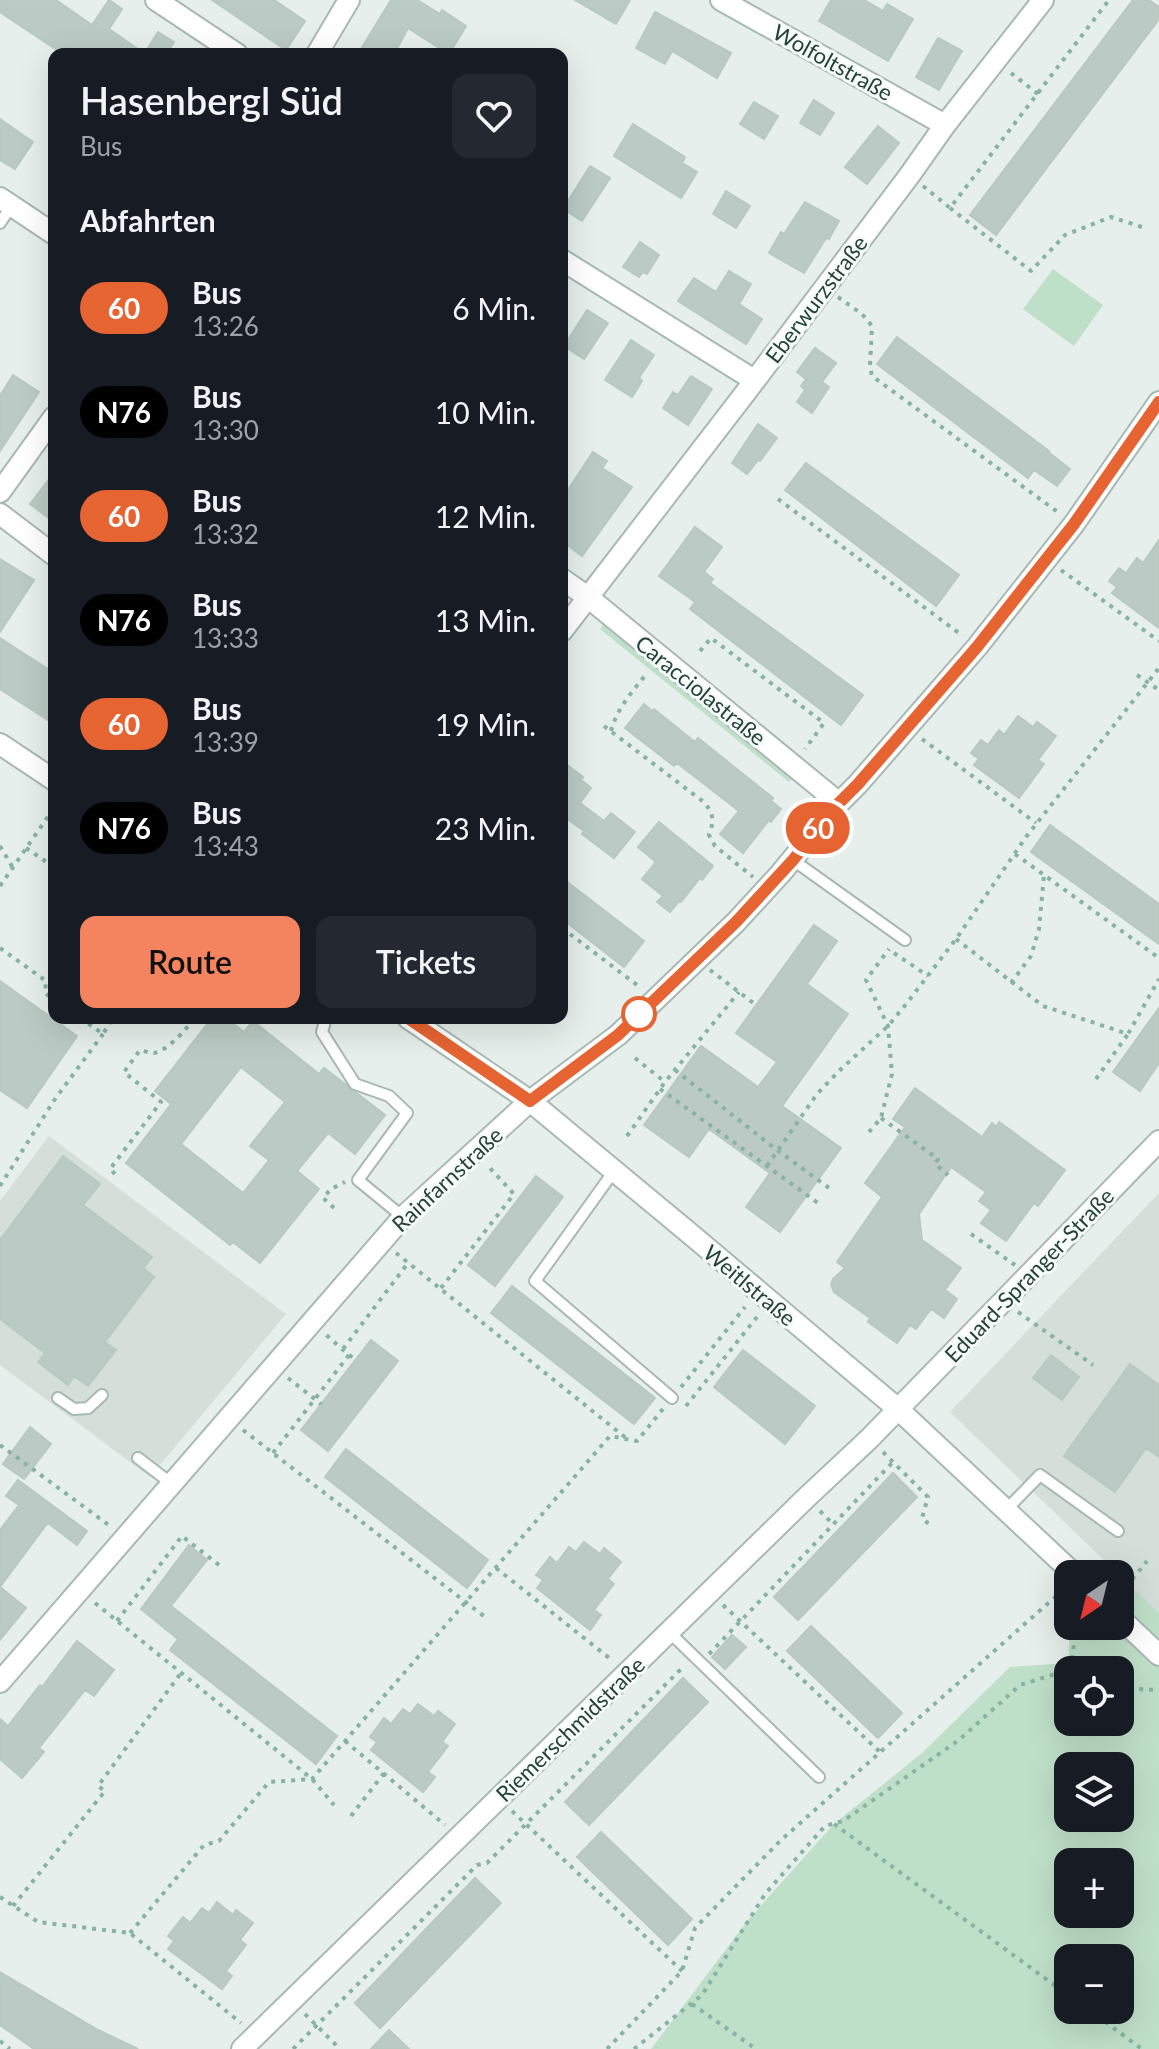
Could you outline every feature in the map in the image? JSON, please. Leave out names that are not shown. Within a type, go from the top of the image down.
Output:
[{"type":"street","points":[[156,0],[228,48]]},
{"type":"street","points":[[321,48],[349,0]]},
{"type":"street","name":"Wolfoltstraße","points":[[721,0],[945,125]]},
{"type":"street","name":"Eberwurzstraße","points":[[568,624],[1043,0]]},
{"type":"street","points":[[6,202],[48,230]]},
{"type":"street","points":[[568,264],[754,380]]},
{"type":"street","name":"Rainfarnstraße","points":[[0,1682],[403,1217],[530,1101],[618,1035],[768,888],[977,647],[1074,524],[1159,402]]},
{"type":"street","points":[[0,492],[48,425]]},
{"type":"street","points":[[0,514],[48,550]]},
{"type":"street","name":"Caracciolastraße","points":[[568,583],[839,803]]},
{"type":"street","points":[[0,744],[48,776]]},
{"type":"street","name":"Weitlstraße","points":[[417,1024],[530,1101],[614,1171],[898,1409],[1059,1560]]},
{"type":"street","name":"Eduard-Spranger-Straße","points":[[898,1409],[1159,1141]]},
{"type":"street","name":"Riemerschmidstraße","points":[[249,2042],[898,1409]]},
{"type":"street","points":[[1134,1631],[1159,1655]]},
{"type":"lane","points":[[0,223],[6,202]]},
{"type":"lane","points":[[793,860],[905,940]]},
{"type":"lane","points":[[324,1024],[322,1032],[355,1084],[389,1096],[407,1113],[358,1180],[403,1217]]},
{"type":"lane","points":[[614,1171],[535,1281],[672,1398]]},
{"type":"lane","points":[[58,1398],[74,1409],[88,1408],[102,1395]]},
{"type":"lane","points":[[138,1458],[172,1484]]},
{"type":"lane","points":[[1006,1510],[1040,1475],[1118,1531]]},
{"type":"lane","points":[[669,1632],[819,1777]]},
{"type":"path","points":[[950,208],[1109,0]]},
{"type":"path","points":[[995,62],[1038,94]]},
{"type":"path","points":[[909,176],[1031,271],[1065,235],[1111,217],[1145,228]]},
{"type":"path","points":[[836,295],[862,314],[872,326],[872,376],[1074,524]]},
{"type":"path","points":[[778,499],[977,647]]},
{"type":"path","points":[[1046,560],[1159,641]]},
{"type":"path","points":[[700,651],[711,638],[824,723],[803,751]]},
{"type":"path","points":[[767,1165],[817,1094],[888,1026],[956,939],[1036,823],[1159,668]]},
{"type":"path","points":[[611,731],[621,707],[647,673]]},
{"type":"path","points":[[1137,675],[1159,690]]},
{"type":"path","points":[[604,726],[705,803],[713,814],[709,835],[715,846],[768,888]]},
{"type":"path","points":[[907,728],[1036,823]]},
{"type":"path","points":[[0,886],[48,817]]},
{"type":"path","points":[[0,846],[13,868]]},
{"type":"path","points":[[26,848],[48,863]]},
{"type":"path","points":[[1014,854],[1159,958]]},
{"type":"path","points":[[1011,983],[1031,956],[1039,929],[1044,875]]},
{"type":"path","points":[[568,933],[656,999]]},
{"type":"path","points":[[956,939],[1043,1006],[1128,1034]]},
{"type":"path","points":[[0,948],[46,981],[45,993],[48,995]]},
{"type":"path","points":[[869,1132],[881,1118],[892,1074],[888,1026],[866,980],[889,949]]},
{"type":"path","points":[[697,960],[756,1005]]},
{"type":"path","points":[[1096,1079],[1128,1034],[1159,979]]},
{"type":"path","points":[[627,1136],[665,1082],[739,992]]},
{"type":"path","points":[[89,1024],[103,1034]]},
{"type":"path","points":[[0,1186],[55,1099],[109,1024]]},
{"type":"path","points":[[115,1174],[110,1169],[161,1102],[124,1072],[140,1050],[154,1053],[190,1024]]},
{"type":"path","points":[[635,1058],[665,1082]]},
{"type":"path","points":[[675,1070],[829,1188]]},
{"type":"path","points":[[660,1089],[818,1203]]},
{"type":"path","points":[[881,1118],[938,1159],[935,1164],[948,1175]]},
{"type":"path","points":[[441,1288],[514,1194],[474,1152]]},
{"type":"path","points":[[334,1208],[323,1198],[331,1189],[359,1176]]},
{"type":"path","points":[[971,1234],[1028,1275]]},
{"type":"path","points":[[382,1241],[628,1439]]},
{"type":"path","points":[[343,1349],[408,1263]]},
{"type":"path","points":[[1002,1301],[1093,1365]]},
{"type":"path","points":[[130,1933],[204,1845],[219,1841],[269,1782],[312,1779],[610,1436],[637,1441],[745,1307]]},
{"type":"path","points":[[682,1411],[757,1317]]},
{"type":"path","points":[[311,1323],[356,1360]]},
{"type":"path","points":[[273,1453],[349,1355]]},
{"type":"path","points":[[274,1366],[321,1404]]},
{"type":"path","points":[[229,1418],[485,1617]]},
{"type":"path","points":[[0,1445],[125,1537]]},
{"type":"path","points":[[883,1452],[928,1497],[922,1518],[930,1525]]},
{"type":"path","points":[[293,2049],[477,1865],[487,1863],[688,1662],[700,1663],[893,1462]]},
{"type":"path","points":[[117,1621],[182,1536],[219,1565]]},
{"type":"path","points":[[1134,1577],[1147,1561]]},
{"type":"path","points":[[496,1568],[627,1672]]},
{"type":"path","points":[[79,1591],[312,1779],[334,1805]]},
{"type":"path","points":[[710,1592],[880,1753]]},
{"type":"path","points":[[607,2049],[682,1971],[695,1928],[780,1841],[1054,1598]]},
{"type":"path","points":[[13,1906],[105,1791],[98,1786],[181,1673]]},
{"type":"path","points":[[634,2049],[702,1995],[765,1894],[825,1826],[843,1821],[959,1740],[1020,1685],[1054,1675]]},
{"type":"path","points":[[1134,1687],[1159,1689]]},
{"type":"path","points":[[345,1741],[460,1836]]},
{"type":"path","points":[[351,1816],[384,1773]]},
{"type":"path","points":[[498,1798],[682,1971]]},
{"type":"path","points":[[834,1824],[1054,1985]]},
{"type":"path","points":[[0,1897],[38,1922],[130,1933],[249,2042]]},
{"type":"path","points":[[292,2000],[340,2049]]},
{"type":"path","points":[[691,2004],[756,2049]]},
{"type":"path","points":[[1108,2024],[1142,2049]]},
{"type":"path","points":[[0,2041],[10,2049]]},
{"type":"shaded area","points":[[49,1136],[286,1314],[150,1477],[0,1365],[0,1201]]},
{"type":"shaded area","points":[[1159,1193],[1159,1613],[1134,1589],[1134,1560],[1104,1560],[950,1412]]},
{"type":"green space","points":[[1053,269],[1103,305],[1074,346],[1023,309]]},
{"type":"green space","points":[[603,625],[793,777],[789,782],[600,629]]},
{"type":"green space","points":[[1134,1589],[1159,1613],[1159,2049],[651,2049],[748,1920],[834,1824],[922,1753],[1010,1667],[1054,1664],[1054,1736],[1134,1736],[1134,1656],[1068,1656],[1069,1640],[1134,1640]]},
{"type":"building","points":[[0,0],[56,0],[92,25],[109,0],[122,9],[109,29],[136,48],[54,48],[0,12]]},
{"type":"building","points":[[212,0],[274,0],[305,21],[287,48]]},
{"type":"building","points":[[391,0],[417,0],[440,14],[442,10],[466,26],[453,48],[440,48],[408,28],[397,48],[362,48]]},
{"type":"building","points":[[575,0],[630,0],[616,24]]},
{"type":"building","points":[[831,0],[864,0],[883,11],[887,4],[913,19],[888,61],[819,21]]},
{"type":"building","points":[[1133,0],[1149,0],[1159,7],[1159,19],[996,235],[970,215]]},
{"type":"building","points":[[655,12],[731,53],[717,78],[672,51],[665,64],[636,48]]},
{"type":"building","points":[[158,32],[174,42],[170,48],[148,48]]},
{"type":"building","points":[[938,38],[962,51],[939,90],[916,77]]},
{"type":"building","points":[[814,100],[834,113],[820,135],[800,123]]},
{"type":"building","points":[[754,102],[778,116],[764,139],[740,124]]},
{"type":"building","points":[[0,119],[33,142],[15,169],[0,160]]},
{"type":"building","points":[[633,124],[685,157],[682,163],[697,172],[681,198],[614,156]]},
{"type":"building","points":[[878,126],[899,143],[867,184],[845,167]]},
{"type":"building","points":[[590,166],[610,178],[582,221],[568,212],[568,201]]},
{"type":"building","points":[[726,191],[750,206],[736,228],[713,214]]},
{"type":"building","points":[[805,202],[839,221],[804,273],[769,253]]},
{"type":"building","points":[[640,242],[659,255],[647,274],[643,272],[639,277],[623,267]]},
{"type":"building","points":[[729,271],[751,284],[739,304],[762,319],[746,344],[678,301],[694,278],[716,292]]},
{"type":"building","points":[[587,310],[608,323],[584,359],[568,349],[568,340]]},
{"type":"building","points":[[897,337],[1070,469],[1057,486],[1034,470],[1028,478],[877,364]]},
{"type":"building","points":[[631,340],[654,355],[639,378],[642,381],[632,397],[605,380]]},
{"type":"building","points":[[815,348],[836,363],[822,382],[829,387],[812,413],[797,402],[805,390],[801,386],[806,379],[797,372]]},
{"type":"building","points":[[13,375],[39,392],[0,451],[0,396]]},
{"type":"building","points":[[691,376],[712,389],[688,425],[663,408],[673,392],[678,395]]},
{"type":"building","points":[[758,424],[777,438],[747,474],[732,463]]},
{"type":"building","points":[[593,452],[607,461],[602,468],[632,487],[582,556],[568,546],[568,490]]},
{"type":"building","points":[[806,463],[959,575],[936,606],[785,490]]},
{"type":"building","points":[[48,481],[48,518],[30,504]]},
{"type":"building","points":[[695,527],[722,547],[704,572],[713,579],[710,583],[863,695],[841,725],[690,609],[695,602],[659,576]]},
{"type":"building","points":[[1159,540],[1159,628],[1112,593],[1117,587],[1109,581],[1119,568],[1126,573],[1137,558],[1143,563]]},
{"type":"building","points":[[0,559],[34,580],[0,632]]},
{"type":"building","points":[[0,638],[48,669],[48,720],[0,689]]},
{"type":"building","points":[[644,704],[695,742],[698,738],[773,798],[771,801],[781,809],[743,853],[720,834],[739,811],[625,728]]},
{"type":"building","points":[[1018,716],[1033,727],[1037,722],[1056,736],[1038,760],[1044,764],[1019,798],[974,765],[979,759],[971,753],[981,740],[988,745],[999,730],[1004,735]]},
{"type":"building","points":[[568,766],[591,788],[580,803],[604,821],[611,813],[635,832],[614,858],[582,834],[584,831],[568,819]]},
{"type":"building","points":[[659,822],[713,866],[670,912],[657,902],[663,896],[642,879],[656,862],[638,847]]},
{"type":"building","points":[[1050,825],[1159,904],[1159,944],[1031,852]]},
{"type":"building","points":[[568,883],[644,941],[624,967],[568,924]]},
{"type":"building","points":[[814,925],[837,941],[807,984],[848,1014],[782,1106],[841,1148],[780,1232],[746,1207],[770,1173],[709,1129],[689,1157],[644,1125],[701,1046],[758,1087],[777,1062],[736,1033]]},
{"type":"building","points":[[0,981],[48,1015],[48,1024],[60,1024],[77,1036],[27,1108],[0,1090]]},
{"type":"building","points":[[1159,1008],[1159,1063],[1140,1091],[1113,1072]]},
{"type":"building","points":[[207,1024],[234,1024],[244,1032],[251,1024],[257,1024],[319,1074],[324,1068],[385,1115],[355,1154],[328,1133],[297,1171],[319,1189],[260,1263],[233,1242],[230,1245],[126,1163],[171,1104],[155,1091]],"holes":[[[241,1067],[285,1102],[250,1146],[269,1160],[243,1193],[181,1144]]]},
{"type":"building","points":[[915,1088],[982,1137],[992,1123],[996,1127],[999,1122],[1065,1170],[1038,1206],[1034,1203],[1006,1241],[981,1223],[991,1210],[979,1201],[986,1192],[951,1167],[919,1214],[922,1240],[961,1268],[945,1290],[957,1299],[944,1318],[931,1309],[916,1329],[910,1325],[897,1343],[868,1322],[870,1318],[834,1292],[831,1285],[845,1268],[837,1262],[882,1197],[865,1183],[905,1127],[893,1119]]},
{"type":"building","points":[[63,1156],[100,1184],[83,1205],[152,1257],[143,1268],[154,1277],[105,1342],[116,1350],[88,1386],[74,1376],[68,1385],[38,1362],[45,1353],[0,1319],[0,1240]]},
{"type":"building","points":[[536,1176],[563,1197],[495,1286],[468,1265]]},
{"type":"building","points":[[512,1286],[655,1398],[634,1424],[491,1313]]},
{"type":"building","points":[[371,1340],[398,1361],[328,1451],[301,1430]]},
{"type":"building","points":[[743,1350],[815,1406],[785,1444],[714,1387]]},
{"type":"building","points":[[1051,1355],[1079,1377],[1062,1400],[1033,1378]]},
{"type":"building","points":[[1130,1364],[1159,1385],[1159,1457],[1146,1448],[1115,1492],[1064,1456]]},
{"type":"building","points":[[30,1427],[51,1444],[24,1479],[3,1464]]},
{"type":"building","points":[[346,1449],[488,1560],[467,1588],[325,1477]]},
{"type":"building","points":[[893,1473],[917,1497],[798,1620],[774,1597]]},
{"type":"building","points":[[18,1480],[87,1531],[77,1545],[48,1523],[0,1587],[0,1530],[19,1505],[6,1496]]},
{"type":"building","points":[[584,1542],[600,1554],[604,1548],[621,1562],[608,1579],[614,1584],[594,1610],[601,1615],[590,1630],[537,1588],[543,1580],[536,1575],[550,1557],[557,1563],[569,1547],[576,1552]]},
{"type":"building","points":[[189,1545],[207,1560],[171,1606],[337,1736],[316,1764],[170,1650],[178,1639],[141,1609]]},
{"type":"building","points":[[0,1587],[26,1608],[0,1640]]},
{"type":"building","points":[[811,1626],[902,1713],[878,1738],[787,1651]]},
{"type":"building","points":[[732,1635],[746,1647],[725,1669],[712,1657]]},
{"type":"building","points":[[77,1641],[114,1670],[94,1696],[85,1690],[39,1748],[44,1752],[22,1778],[0,1759],[0,1719],[8,1726]]},
{"type":"building","points":[[683,1678],[708,1702],[589,1825],[565,1802]]},
{"type":"building","points":[[418,1704],[434,1716],[438,1711],[455,1724],[442,1742],[448,1746],[428,1772],[435,1777],[423,1792],[371,1750],[377,1742],[370,1737],[384,1718],[391,1724],[403,1709],[410,1714]]},
{"type":"building","points":[[601,1832],[692,1919],[668,1945],[577,1857]]},
{"type":"building","points":[[475,1878],[501,1903],[380,2028],[355,2003]]},
{"type":"building","points":[[217,1902],[233,1915],[236,1910],[253,1923],[240,1940],[246,1945],[226,1971],[232,1976],[222,1989],[168,1949],[174,1941],[168,1936],[183,1917],[190,1923],[202,1908],[209,1913]]},
{"type":"building","points":[[0,1972],[98,2030],[138,2049],[34,2049],[0,2025]]},
{"type":"building","points":[[389,2030],[409,2049],[371,2049]]},
{"type":"bus line","name":"60","points":[[417,1024],[530,1101],[618,1035],[768,888],[977,647],[1074,524],[1159,402]]}]
